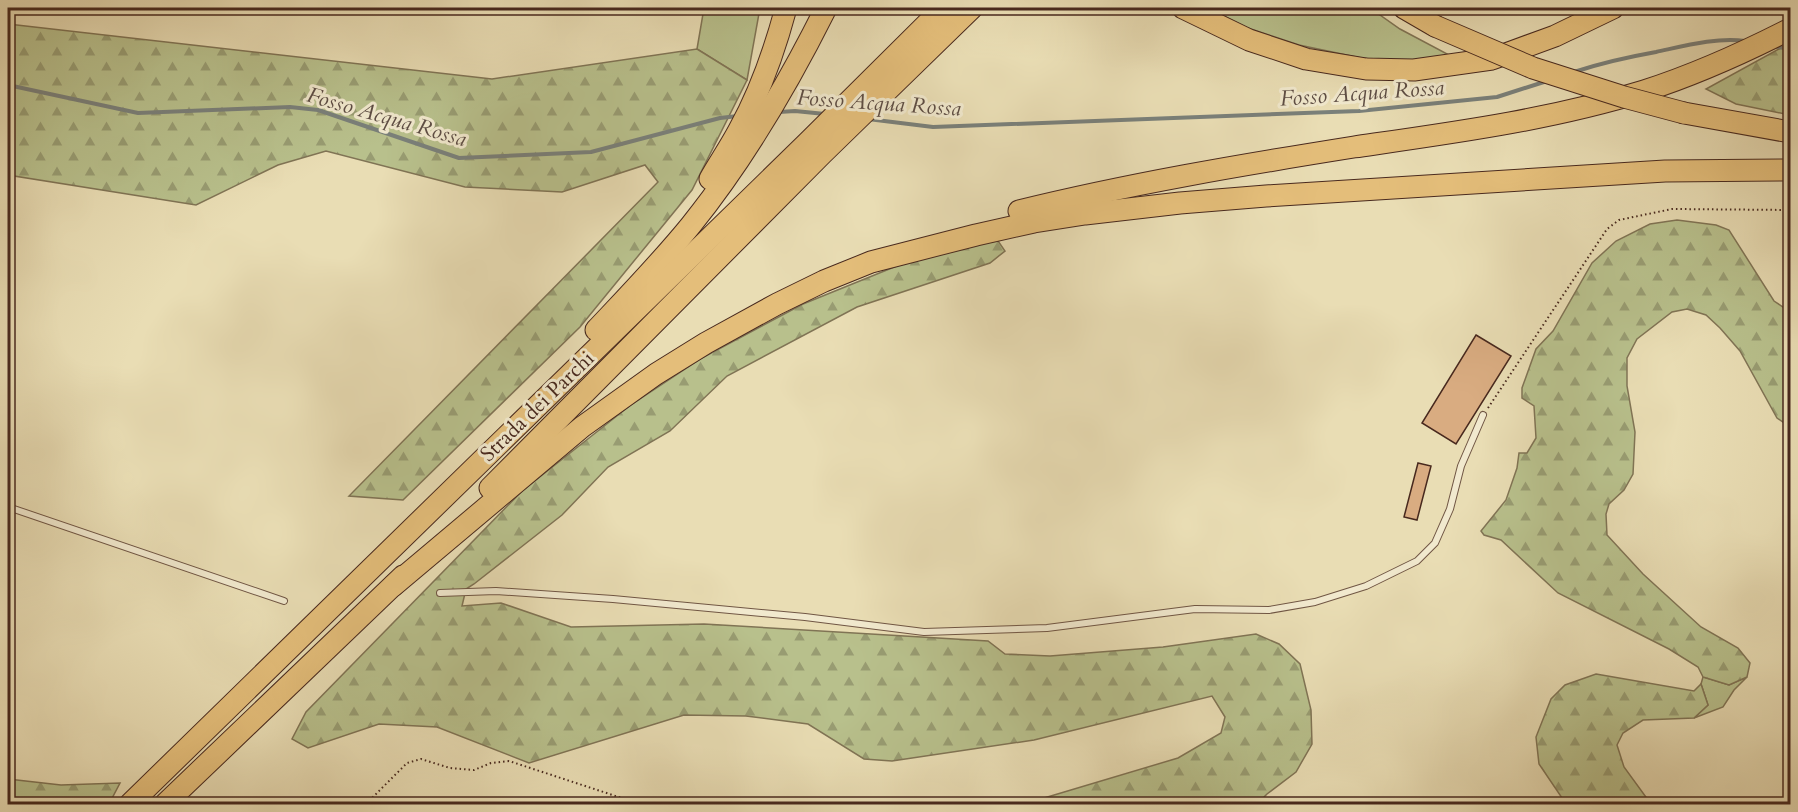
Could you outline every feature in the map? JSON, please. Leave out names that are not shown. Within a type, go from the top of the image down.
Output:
[{"type":"highway","points":[[747,132],[753,101],[780,32],[786,8]]},
{"type":"highway","points":[[407,533],[677,242],[722,184],[747,132],[799,61],[826,8]]},
{"type":"highway","name":"Strada dei Parchi","points":[[895,69],[943,8]]},
{"type":"highway","name":"Strada dei Parchi","points":[[130,804],[407,533],[815,148],[895,69],[972,8]]},
{"type":"highway","points":[[1183,8],[1249,40],[1306,59],[1366,69],[1414,70],[1492,59],[1555,36],[1613,8]]},
{"type":"highway","points":[[1404,8],[1435,26],[1533,68],[1624,97],[1684,113],[1791,132]]},
{"type":"highway","points":[[393,586],[568,439],[647,380],[706,343],[777,304],[824,281],[940,234],[1028,209],[1201,172],[1545,116],[1645,90],[1727,59],[1791,30]]},
{"type":"highway","name":"Strada dei Parchi","points":[[165,804],[393,586],[815,148]]},
{"type":"highway","points":[[871,262],[1034,222],[1180,203],[1256,196],[1653,172],[1791,170]]},
{"type":"lane","points":[[440,593],[496,591],[613,599],[805,617],[924,632],[1047,628],[1195,609],[1269,610],[1315,602],[1366,586],[1417,561],[1435,543],[1450,509],[1461,466],[1483,415]]},
{"type":"lane","points":[[8,507],[284,601]]},
{"type":"path","points":[[1483,415],[1607,229],[1619,220],[1672,209],[1791,210]]},
{"type":"path","points":[[366,804],[407,763],[421,759],[450,768],[474,770],[491,763],[509,761],[640,804]]},
{"type":"green space","points":[[704,8],[760,8],[747,80],[697,49]]},
{"type":"green space","points":[[1208,8],[1370,8],[1400,29],[1451,56],[1412,61],[1361,58],[1299,45],[1245,27]]},
{"type":"green space","points":[[8,24],[492,79],[697,49],[747,80],[692,190],[580,327],[403,500],[349,496],[658,182],[645,165],[562,192],[465,187],[326,151],[278,165],[196,205],[8,175]]},
{"type":"green space","points":[[1790,43],[1790,115],[1736,104],[1706,89]]},
{"type":"green space","points":[[1677,220],[1716,225],[1729,230],[1774,301],[1783,307],[1790,303],[1790,427],[1777,418],[1740,351],[1720,328],[1706,315],[1687,309],[1672,312],[1637,339],[1627,358],[1627,386],[1635,432],[1633,474],[1624,490],[1609,504],[1606,514],[1607,535],[1643,574],[1701,627],[1738,648],[1750,663],[1747,677],[1729,685],[1703,677],[1698,667],[1669,649],[1558,593],[1501,540],[1484,535],[1481,531],[1506,500],[1517,468],[1519,453],[1527,453],[1536,438],[1534,406],[1522,398],[1522,388],[1536,349],[1553,331],[1592,263],[1616,241],[1650,224]]},
{"type":"green space","points":[[996,238],[1005,251],[990,263],[857,307],[727,376],[670,431],[608,467],[562,515],[466,589],[462,606],[501,603],[571,627],[704,624],[988,641],[1005,654],[1050,656],[1163,647],[1256,634],[1279,644],[1300,664],[1311,710],[1312,744],[1296,772],[1257,804],[1024,804],[1178,758],[1221,733],[1225,717],[1212,696],[1034,740],[892,761],[864,759],[808,724],[746,716],[684,715],[529,763],[437,727],[379,724],[308,748],[292,739],[306,712],[522,491],[632,404],[700,359],[803,304],[909,261]]},
{"type":"green space","points":[[1596,674],[1694,691],[1701,684],[1708,705],[1694,718],[1643,720],[1623,733],[1617,745],[1624,767],[1651,804],[1571,804],[1562,798],[1539,764],[1536,737],[1551,699],[1565,685]]},
{"type":"green space","points":[[1703,677],[1729,685],[1747,677],[1734,690],[1723,707],[1694,718],[1708,705],[1701,684]]},
{"type":"green space","points":[[8,779],[61,785],[120,783],[109,804],[8,804]]},
{"type":"building","points":[[1476,335],[1511,356],[1456,444],[1422,423]]},
{"type":"building","points":[[1418,463],[1431,466],[1417,520],[1404,517]]},
{"type":"waterway","name":"Fosso Acqua Rossa","points":[[1574,72],[1615,60],[1700,43],[1723,40],[1745,41]]},
{"type":"waterway","name":"Fosso Acqua Rossa","points":[[1773,46],[1790,49]]},
{"type":"waterway","name":"Fosso Acqua Rossa","points":[[868,119],[933,127],[1359,111],[1497,97],[1547,81]]},
{"type":"waterway","name":"Fosso Acqua Rossa","points":[[8,85],[138,113],[290,107],[318,110],[459,158],[591,152],[720,118],[738,116]]},
{"type":"waterway","name":"Fosso Acqua Rossa","points":[[779,112],[825,114]]}]
